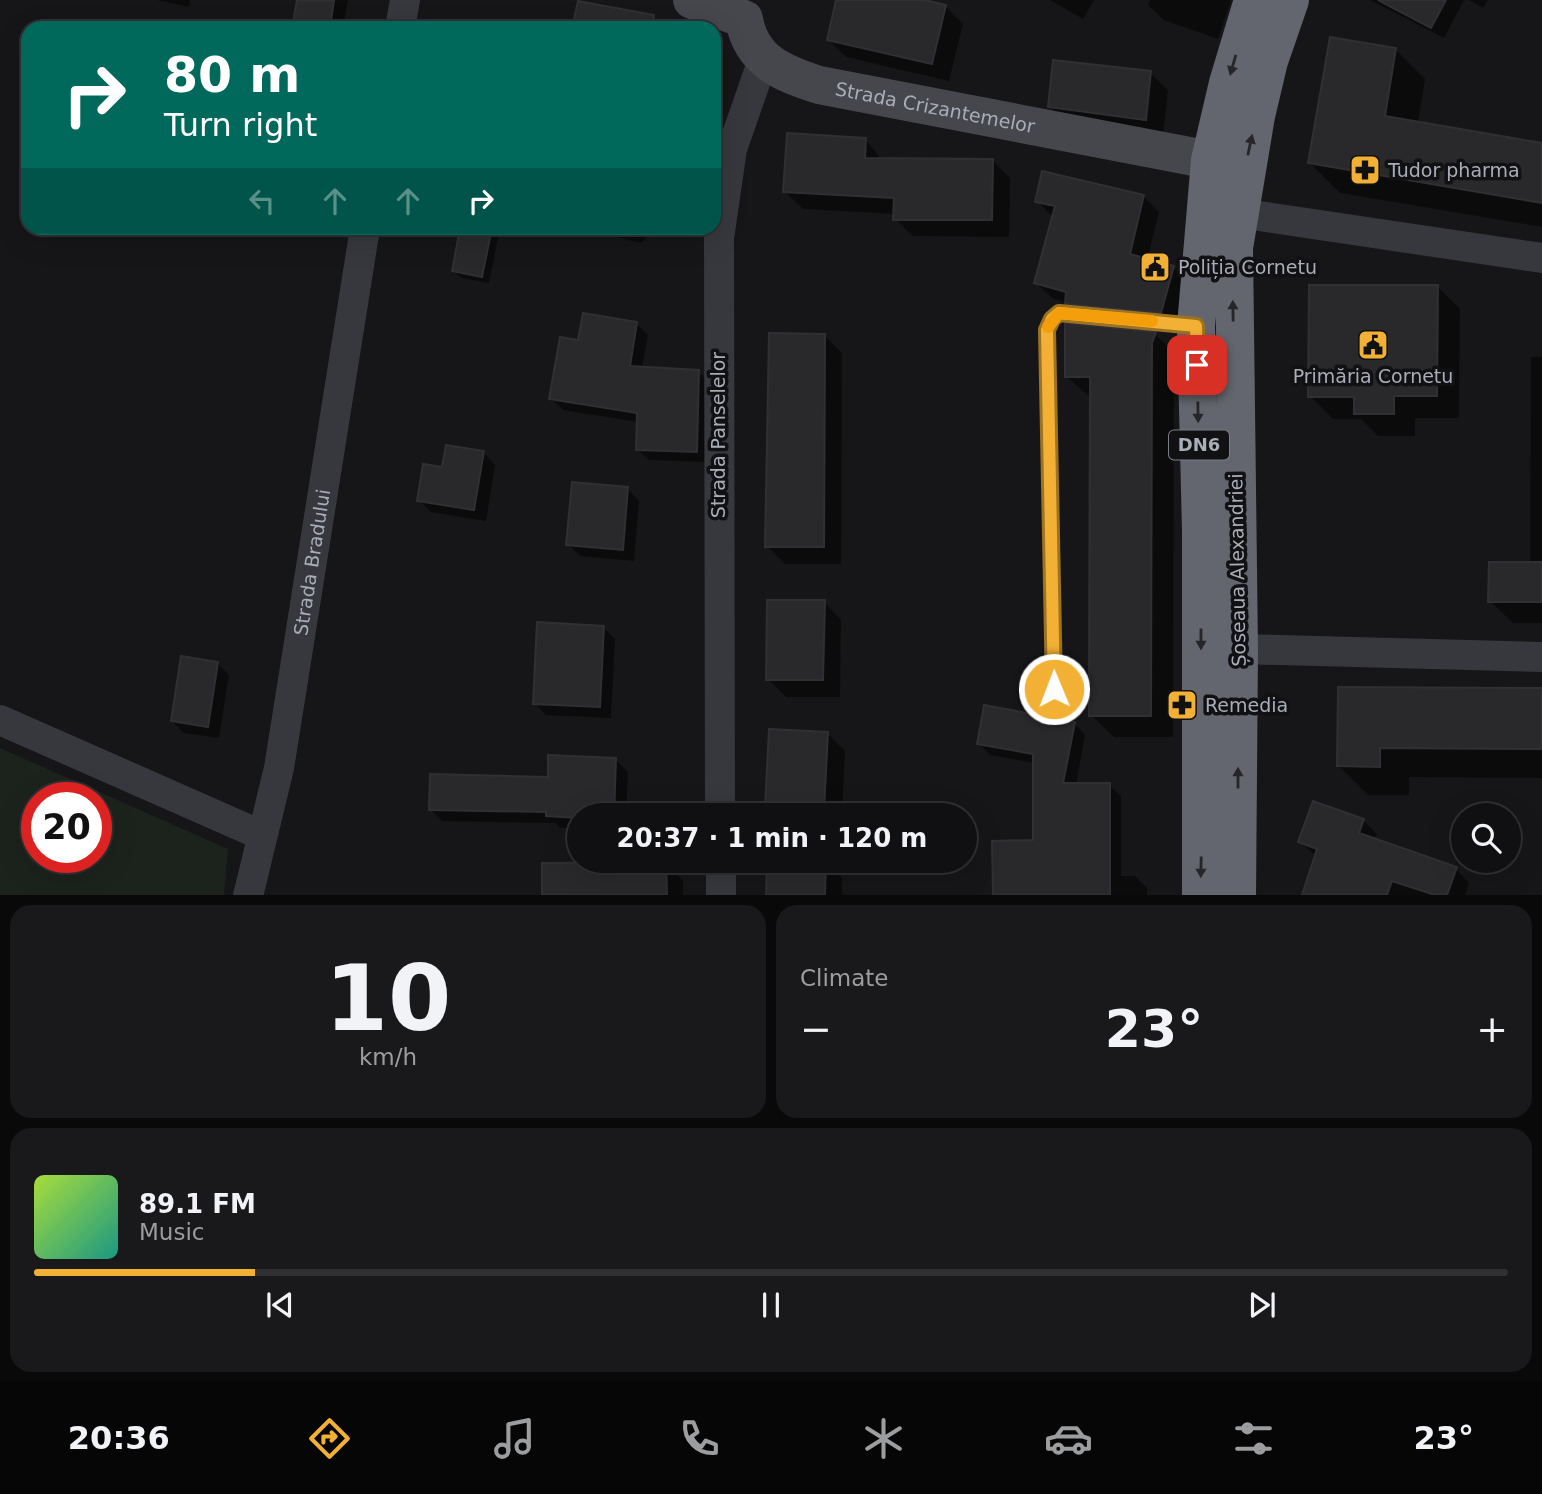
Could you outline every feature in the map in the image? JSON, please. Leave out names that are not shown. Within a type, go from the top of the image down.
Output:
[{"type":"highway","name":"Șoseaua Alexandriei","points":[[1201,895],[1201,531],[1196,326],[1210,160],[1228,83],[1253,0]]},
{"type":"highway","name":"Șoseaua Alexandriei","points":[[1237,895],[1239,649],[1233,294],[1238,213],[1269,61],[1290,0]]},
{"type":"street","points":[[401,21],[405,0]]},
{"type":"street","points":[[692,0],[744,10],[747,37],[763,60]]},
{"type":"street","name":"Strada Crizantemelor","points":[[763,60],[819,85],[1210,160]]},
{"type":"street","name":"Strada Panselelor","points":[[721,225],[732,149],[763,60]]},
{"type":"street","points":[[1238,213],[1542,258]]},
{"type":"street","name":"Strada Bradului","points":[[248,895],[279,768],[364,235]]},
{"type":"street","name":"Strada Panselelor","points":[[720,235],[720,803]]},
{"type":"street","points":[[1239,649],[1542,657]]},
{"type":"street","points":[[0,720],[261,835]]},
{"type":"street","points":[[720,873],[721,895]]},
{"type":"lane","points":[[1054,689],[1047,330],[1052,319],[1059,313],[1196,326]]},
{"type":"shaded area","points":[[0,748],[77,782],[21,782],[21,873],[112,873],[112,798],[228,849],[224,895],[0,895]]},
{"type":"building","points":[[297,0],[334,0],[331,21],[293,21]]},
{"type":"building","points":[[836,0],[925,0],[946,5],[932,64],[827,40]]},
{"type":"building","points":[[1378,0],[1446,0],[1431,28]]},
{"type":"building","points":[[578,1],[654,15],[654,21],[574,21]]},
{"type":"building","points":[[1330,37],[1396,48],[1385,116],[1542,143],[1542,203],[1308,163]]},
{"type":"building","points":[[1053,60],[1151,71],[1146,120],[1048,107]]},
{"type":"building","points":[[787,133],[866,138],[865,158],[993,159],[992,220],[893,220],[894,198],[783,192]]},
{"type":"building","points":[[1042,171],[1144,195],[1130,254],[1174,266],[1161,313],[1065,304],[1066,292],[1034,283],[1055,206],[1035,202]]},
{"type":"building","points":[[459,235],[491,235],[482,277],[452,271]]},
{"type":"building","points":[[1309,285],[1438,285],[1437,396],[1394,396],[1394,414],[1354,414],[1354,397],[1308,397]]},
{"type":"building","points":[[583,313],[637,322],[630,366],[699,370],[697,452],[636,450],[637,413],[549,399],[560,337],[578,340]]},
{"type":"building","points":[[1065,323],[1156,332],[1152,343],[1151,716],[1089,716],[1090,377],[1065,377]]},
{"type":"building","points":[[769,333],[825,334],[824,547],[765,547]]},
{"type":"building","points":[[446,445],[484,451],[474,510],[417,501],[423,464],[442,467]]},
{"type":"building","points":[[572,482],[628,487],[623,550],[566,545]]},
{"type":"building","points":[[1489,562],[1542,562],[1542,602],[1488,602]]},
{"type":"building","points":[[767,600],[825,600],[823,680],[766,680]]},
{"type":"building","points":[[537,622],[604,626],[600,707],[533,704]]},
{"type":"building","points":[[181,656],[218,662],[208,727],[171,721]]},
{"type":"building","points":[[1338,687],[1542,688],[1542,749],[1380,748],[1380,767],[1337,766]]},
{"type":"building","points":[[984,705],[1075,722],[1063,783],[1110,783],[1110,895],[993,895],[992,841],[1033,840],[1033,754],[977,744]]},
{"type":"building","points":[[769,729],[828,732],[824,803],[765,803]]},
{"type":"building","points":[[548,755],[616,758],[614,803],[567,803],[567,817],[546,816],[546,812],[429,810],[430,774],[548,777]]},
{"type":"building","points":[[1313,801],[1364,819],[1359,833],[1451,865],[1451,873],[1455,873],[1447,895],[1435,895],[1392,881],[1387,895],[1302,895],[1317,849],[1298,842]]},
{"type":"building","points":[[542,863],[567,863],[567,873],[666,873],[667,895],[542,895]]},
{"type":"building","points":[[767,873],[826,873],[825,895],[766,895]]},
{"type":"slow traffic","points":[[1048,327],[1059,313],[1152,321]]},
{"type":"place","name":"Tudor pharma","points":[[1365,170]]},
{"type":"place","name":"Poliția Cornetu","points":[[1155,267]]},
{"type":"place","name":"Primăria Cornetu","points":[[1373,345]]},
{"type":"place","name":"Remedia","points":[[1182,705]]},
{"type":"route","points":[[1054,689],[1047,330],[1052,319],[1059,313],[1196,326],[1197,365]]}]
